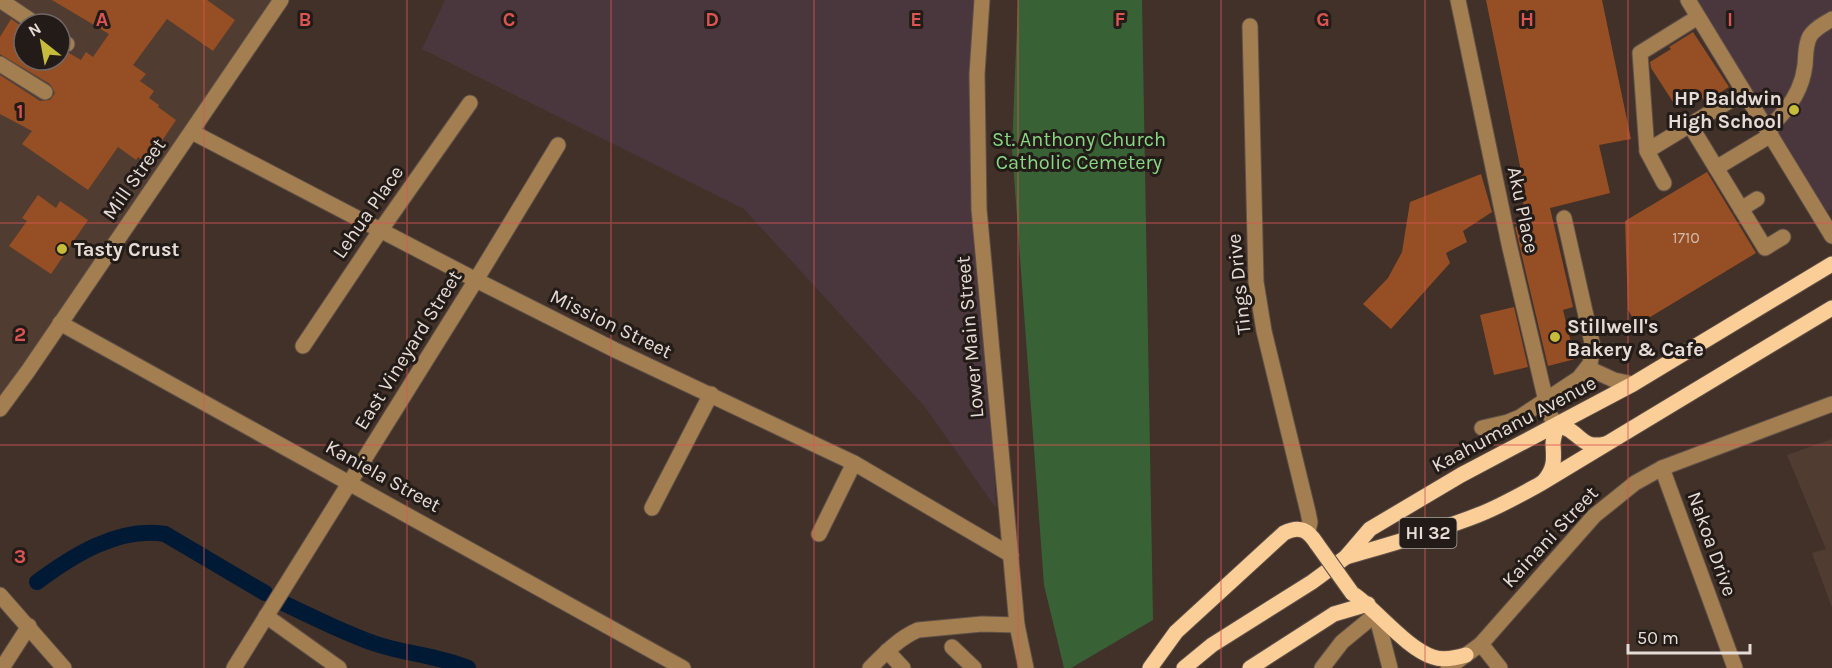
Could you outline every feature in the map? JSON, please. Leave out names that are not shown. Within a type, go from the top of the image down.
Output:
[{"type":"main road","name":"Kaahumanu Avenue","points":[[1184,668],[1212,645],[1312,582],[1346,557],[1370,529],[1461,475],[1634,384],[1832,264]]},
{"type":"main road","name":"Kaahumanu Avenue","points":[[1346,557],[1422,535],[1479,515],[1540,484],[1832,308]]},
{"type":"main road","points":[[1540,484],[1553,468],[1555,455],[1553,443],[1557,425],[1572,432],[1585,442],[1594,445],[1607,444]]},
{"type":"main road","points":[[1150,668],[1176,632],[1276,539],[1296,528],[1312,538],[1352,593],[1410,643],[1433,657],[1447,659],[1466,655]]},
{"type":"main road","points":[[1250,668],[1334,614],[1372,609]]},
{"type":"street","points":[[0,0],[18,12]]},
{"type":"street","name":"Mill Street","points":[[0,409],[281,0]]},
{"type":"street","name":"Lower Main Street","points":[[982,0],[977,74],[979,209],[1017,625],[1026,668]]},
{"type":"street","name":"Aku Place","points":[[1458,0],[1509,244],[1549,414],[1557,425]]},
{"type":"street","points":[[1688,0],[1832,236]]},
{"type":"street","points":[[1664,183],[1647,151],[1640,53],[1698,16]]},
{"type":"street","points":[[1716,168],[1769,132],[1781,117],[1798,90],[1805,69],[1809,38],[1815,29],[1832,18]]},
{"type":"street","name":"Tings Drive","points":[[1250,26],[1256,282],[1264,331],[1308,512],[1312,538]]},
{"type":"street","points":[[0,64],[45,92]]},
{"type":"street","points":[[1647,151],[1744,92]]},
{"type":"street","name":"Lehua Place","points":[[303,346],[380,231],[470,104]]},
{"type":"street","points":[[1690,125],[1765,248],[1784,237]]},
{"type":"street","name":"Mission Street","points":[[192,132],[380,231],[615,350],[854,463],[1011,555]]},
{"type":"street","name":"East Vineyard Street","points":[[234,668],[558,145]]},
{"type":"street","points":[[1741,209],[1757,199]]},
{"type":"street","points":[[1482,428],[1508,423],[1546,401],[1579,378],[1588,368],[1593,347],[1564,218]]},
{"type":"street","name":"Kaniela Street","points":[[60,323],[351,482],[683,668]]},
{"type":"street","points":[[1588,368],[1614,380],[1634,384]]},
{"type":"street","points":[[652,508],[711,394]]},
{"type":"street","name":"Kainani Street","points":[[1448,668],[1481,644],[1594,516],[1635,483],[1662,468],[1832,404]]},
{"type":"street","points":[[819,534],[854,463]]},
{"type":"street","name":"Nakoa Drive","points":[[1662,468],[1735,668]]},
{"type":"street","points":[[0,595],[64,668]]},
{"type":"street","points":[[1322,668],[1372,609]]},
{"type":"street","points":[[1372,609],[1390,668]]},
{"type":"street","points":[[266,616],[339,668]]},
{"type":"street","points":[[870,668],[886,651],[910,633],[918,630],[960,625],[1017,625]]},
{"type":"street","points":[[2,668],[29,626]]},
{"type":"street","points":[[1481,644],[1500,668]]},
{"type":"street","points":[[952,647],[974,668]]},
{"type":"street","points":[[886,651],[903,668]]},
{"type":"shaded area","points":[[0,0],[281,0],[0,409]]},
{"type":"shaded area","points":[[445,0],[978,0],[975,74],[996,508],[925,407],[744,209],[422,49]]},
{"type":"shaded area","name":"HP Baldwin High School","points":[[1688,0],[1832,0],[1832,209],[1820,216]]},
{"type":"shaded area","points":[[1832,439],[1832,608],[1812,553],[1826,549],[1787,455]]},
{"type":"green space","name":"St. Anthony Church Catholic Cemetery","points":[[1018,0],[1142,0],[1153,620],[1071,668],[1064,668],[1044,585],[1012,149]]},
{"type":"building","points":[[52,0],[207,0],[235,20],[213,51],[167,19],[133,65],[146,74],[140,81],[154,91],[149,98],[176,120],[147,163],[138,157],[136,160],[118,147],[88,190],[22,144],[32,131],[0,114],[0,75],[40,101],[50,100],[55,93],[50,84],[30,72],[72,72],[72,55],[81,60],[86,52],[93,57],[109,34]]},
{"type":"building","points":[[1486,0],[1602,0],[1631,139],[1599,145],[1610,193],[1550,208],[1573,307],[1563,310],[1575,359],[1548,366],[1515,227],[1528,224],[1516,172],[1521,171]]},
{"type":"building","points":[[11,19],[12,61],[0,54],[0,37]]},
{"type":"building","points":[[1693,32],[1729,87],[1705,102],[1697,90],[1675,105],[1651,68],[1650,62]]},
{"type":"building","points":[[1707,172],[1756,253],[1637,325],[1628,310],[1625,221]]},
{"type":"building","points":[[1481,174],[1492,212],[1463,231],[1467,242],[1446,253],[1450,263],[1391,329],[1363,304],[1388,278],[1402,252],[1410,202]]},
{"type":"building","points":[[38,195],[56,208],[60,201],[88,220],[51,274],[9,246],[27,221],[22,218]]},
{"type":"building","points":[[1514,307],[1528,367],[1494,375],[1480,315]]},
{"type":"waterway","points":[[37,582],[65,562],[97,545],[131,534],[148,533],[165,534],[265,593]]},
{"type":"waterway","points":[[283,603],[373,643],[468,668]]},
{"type":"place","name":"HP Baldwin High School","points":[[1794,110]]},
{"type":"place","name":"Tasty Crust","points":[[62,249]]},
{"type":"place","name":"Stillwell's Bakery & Cafe","points":[[1555,337]]}]
